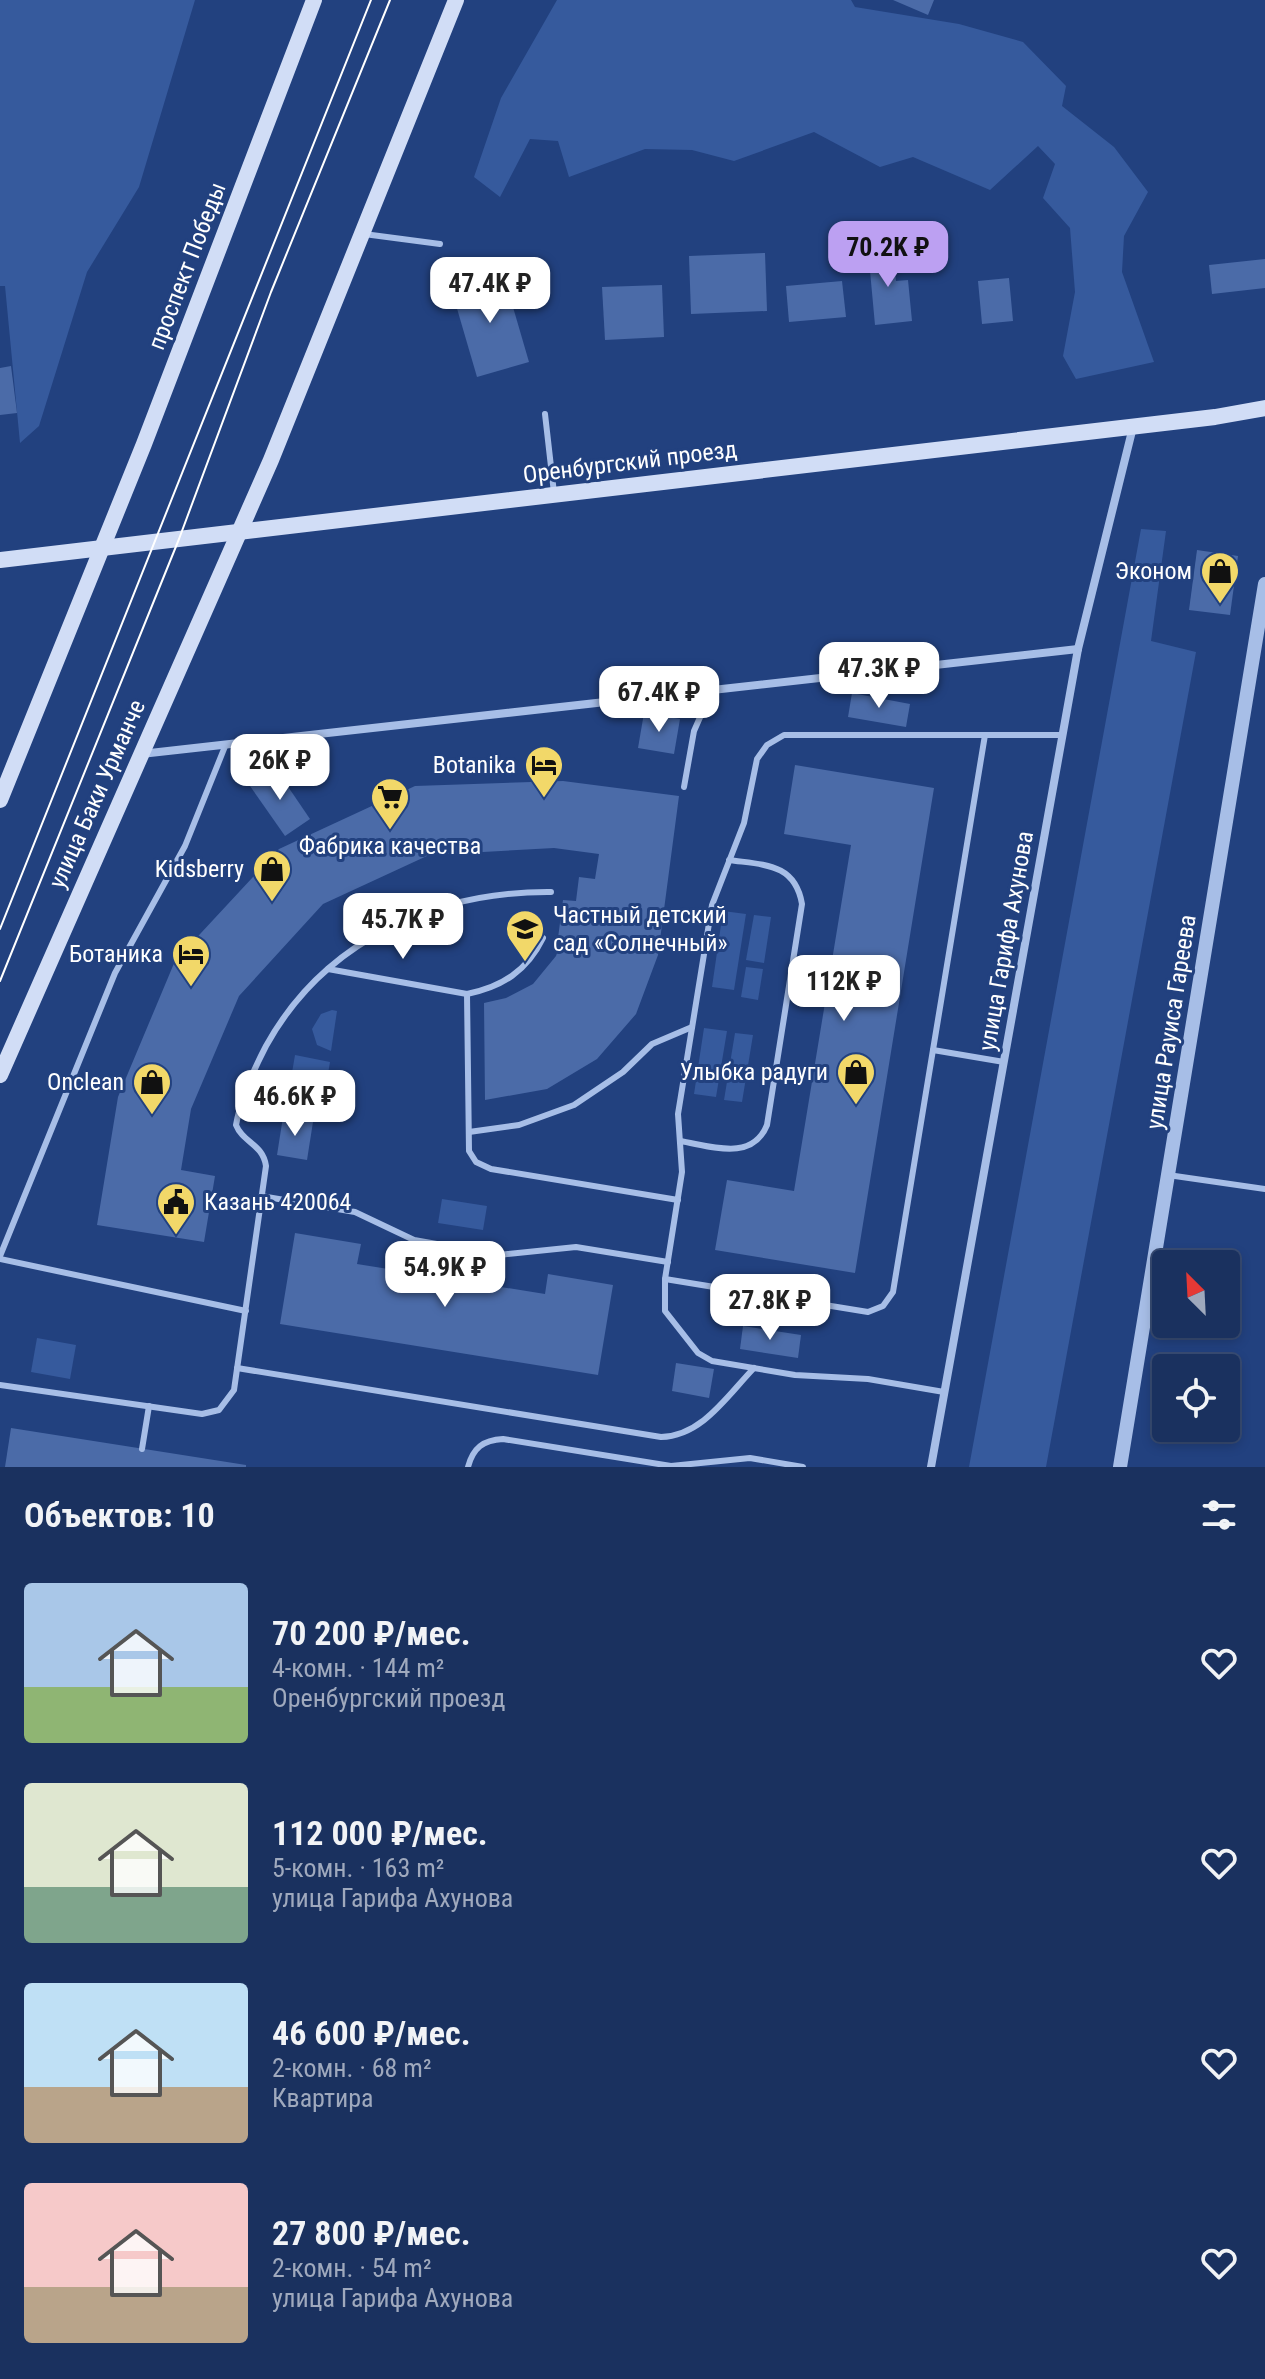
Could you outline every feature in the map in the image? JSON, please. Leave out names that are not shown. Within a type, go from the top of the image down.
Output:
[{"type":"main road","name":"проспект Победы","points":[[100,547],[149,430],[314,0]]},
{"type":"main road","points":[[239,533],[456,0]]},
{"type":"main road","name":"Оренбургский проезд","points":[[0,560],[1265,408]]},
{"type":"main road","name":"улица Баки Урманче","points":[[0,1075],[239,533]]},
{"type":"main road","points":[[0,800],[100,547]]},
{"type":"street","name":"улица Гарифа Ахунова","points":[[931,1467],[1078,649],[1133,426]]},
{"type":"street","name":"улица Рауиса Гареева","points":[[1120,1467],[1265,584]]},
{"type":"street","points":[[141,754],[1078,649]]},
{"type":"lane","points":[[361,234],[440,244]]},
{"type":"lane","points":[[545,414],[555,495]]},
{"type":"lane","points":[[684,787],[694,731],[712,690]]},
{"type":"lane","points":[[944,1392],[712,1361],[698,1353],[667,1317],[665,1279],[678,1200],[678,1114],[712,905],[744,823],[757,759],[784,735],[1063,735]]},
{"type":"lane","points":[[665,1279],[868,1312],[883,1306],[893,1292],[985,735]]},
{"type":"lane","points":[[226,744],[185,846],[115,973],[0,1258],[246,1311]]},
{"type":"lane","points":[[680,1141],[745,1148],[760,1138],[767,1125],[802,904],[797,885],[782,868],[729,860]]},
{"type":"lane","points":[[0,1385],[202,1414],[219,1410],[230,1398],[237,1368],[265,1158],[237,1129],[238,1110],[254,1069],[276,1028],[328,969],[382,930],[420,912],[488,894],[551,892]]},
{"type":"lane","points":[[328,969],[467,994],[510,979],[525,966],[543,938]]},
{"type":"lane","points":[[467,994],[469,1151],[482,1166],[678,1200]]},
{"type":"lane","points":[[469,1132],[519,1125],[574,1105],[623,1072],[652,1044],[692,1027]]},
{"type":"lane","points":[[933,1050],[1004,1062]]},
{"type":"lane","points":[[1168,1175],[1265,1189]]},
{"type":"lane","points":[[261,1196],[355,1212],[414,1240],[499,1255],[576,1247],[668,1262]]},
{"type":"lane","points":[[237,1368],[661,1437],[678,1436],[696,1428],[754,1368]]},
{"type":"lane","points":[[142,1449],[149,1406]]},
{"type":"lane","points":[[468,1467],[471,1456],[482,1444],[503,1439],[671,1466],[750,1458],[803,1467]]},
{"type":"shaded area","points":[[0,0],[195,0],[139,187],[87,272],[39,426],[20,443],[5,286],[0,286]]},
{"type":"shaded area","points":[[557,0],[851,0],[855,7],[959,24],[1023,42],[1066,86],[1062,106],[1114,147],[1148,192],[1124,236],[1122,272],[1154,362],[1076,379],[1063,356],[1075,292],[1070,228],[1043,198],[1055,164],[1038,146],[990,190],[913,157],[880,167],[814,132],[734,161],[692,150],[645,149],[569,177],[558,141],[530,139],[500,197],[474,177],[501,98]]},
{"type":"shaded area","points":[[1141,529],[1166,531],[1151,641],[1196,652],[1046,1467],[969,1467]]},
{"type":"shaded area","points":[[723,911],[746,914],[734,990],[712,987]]},
{"type":"shaded area","points":[[754,915],[771,917],[764,963],[746,960]]},
{"type":"shaded area","points":[[746,967],[763,969],[758,1000],[741,997]]},
{"type":"shaded area","points":[[337,1011],[331,1051],[317,1045],[312,1029],[321,1014]]},
{"type":"shaded area","points":[[704,1028],[727,1031],[716,1097],[694,1094]]},
{"type":"shaded area","points":[[735,1033],[753,1035],[742,1102],[724,1100]]},
{"type":"shaded area","points":[[295,1055],[330,1062],[321,1116],[286,1108]]},
{"type":"shaded area","points":[[442,1199],[487,1206],[483,1230],[438,1223]]},
{"type":"shaded area","points":[[37,1338],[76,1345],[70,1379],[31,1372]]},
{"type":"building","points":[[893,0],[934,0],[928,15]]},
{"type":"building","points":[[893,246],[896,281],[908,280],[912,321],[875,325],[868,249]]},
{"type":"building","points":[[765,253],[767,311],[691,314],[689,256]]},
{"type":"building","points":[[1265,259],[1265,288],[1212,294],[1209,265]]},
{"type":"building","points":[[503,273],[529,362],[477,377],[451,288]]},
{"type":"building","points":[[1009,278],[1013,321],[982,324],[978,281]]},
{"type":"building","points":[[842,281],[846,317],[789,322],[786,286]]},
{"type":"building","points":[[662,285],[664,337],[605,340],[602,287]]},
{"type":"building","points":[[11,366],[17,413],[0,415],[0,368]]},
{"type":"building","points":[[1197,550],[1238,556],[1230,615],[1189,610]]},
{"type":"building","points":[[852,693],[910,704],[906,727],[848,717]]},
{"type":"building","points":[[644,713],[680,719],[674,754],[638,748]]},
{"type":"building","points":[[795,765],[934,788],[855,1273],[715,1250],[727,1180],[794,1191],[851,845],[784,834]]},
{"type":"building","points":[[276,769],[310,819],[285,836],[250,786]]},
{"type":"building","points":[[563,781],[679,796],[658,955],[636,1014],[597,1059],[547,1089],[485,1100],[484,1003],[506,998],[533,984],[556,956],[562,939],[558,938],[563,900],[576,901],[579,877],[595,879],[599,854],[554,848],[429,855],[323,904],[239,996],[191,1109],[181,1170],[215,1176],[204,1242],[97,1225],[118,1097],[175,961],[279,849],[415,786]]},
{"type":"building","points":[[283,1117],[313,1122],[307,1160],[277,1155]]},
{"type":"building","points":[[295,1233],[361,1244],[357,1264],[545,1294],[548,1274],[613,1285],[598,1375],[280,1324]]},
{"type":"building","points":[[743,1326],[801,1335],[798,1358],[740,1349]]},
{"type":"building","points":[[676,1363],[714,1369],[709,1398],[672,1391]]},
{"type":"building","points":[[11,1428],[246,1465],[246,1467],[5,1467]]},
{"type":"tram line","points":[[0,929],[371,0]]},
{"type":"tram line","points":[[0,981],[179,539],[271,292],[390,0]]},
{"type":"place","name":"Эконом","points":[[1220,605]]},
{"type":"place","name":"Botanika","points":[[544,799]]},
{"type":"place","name":"Фабрика качества","points":[[390,831]]},
{"type":"place","name":"Kidsberry","points":[[272,903]]},
{"type":"place","name":"Частный детский сад «Солнечный»","points":[[525,963]]},
{"type":"place","name":"Ботаника","points":[[191,988]]},
{"type":"place","name":"Улыбка радуги","points":[[856,1106]]},
{"type":"place","name":"Onclean","points":[[152,1116]]},
{"type":"place","name":"Казань 420064","points":[[176,1236]]}]
